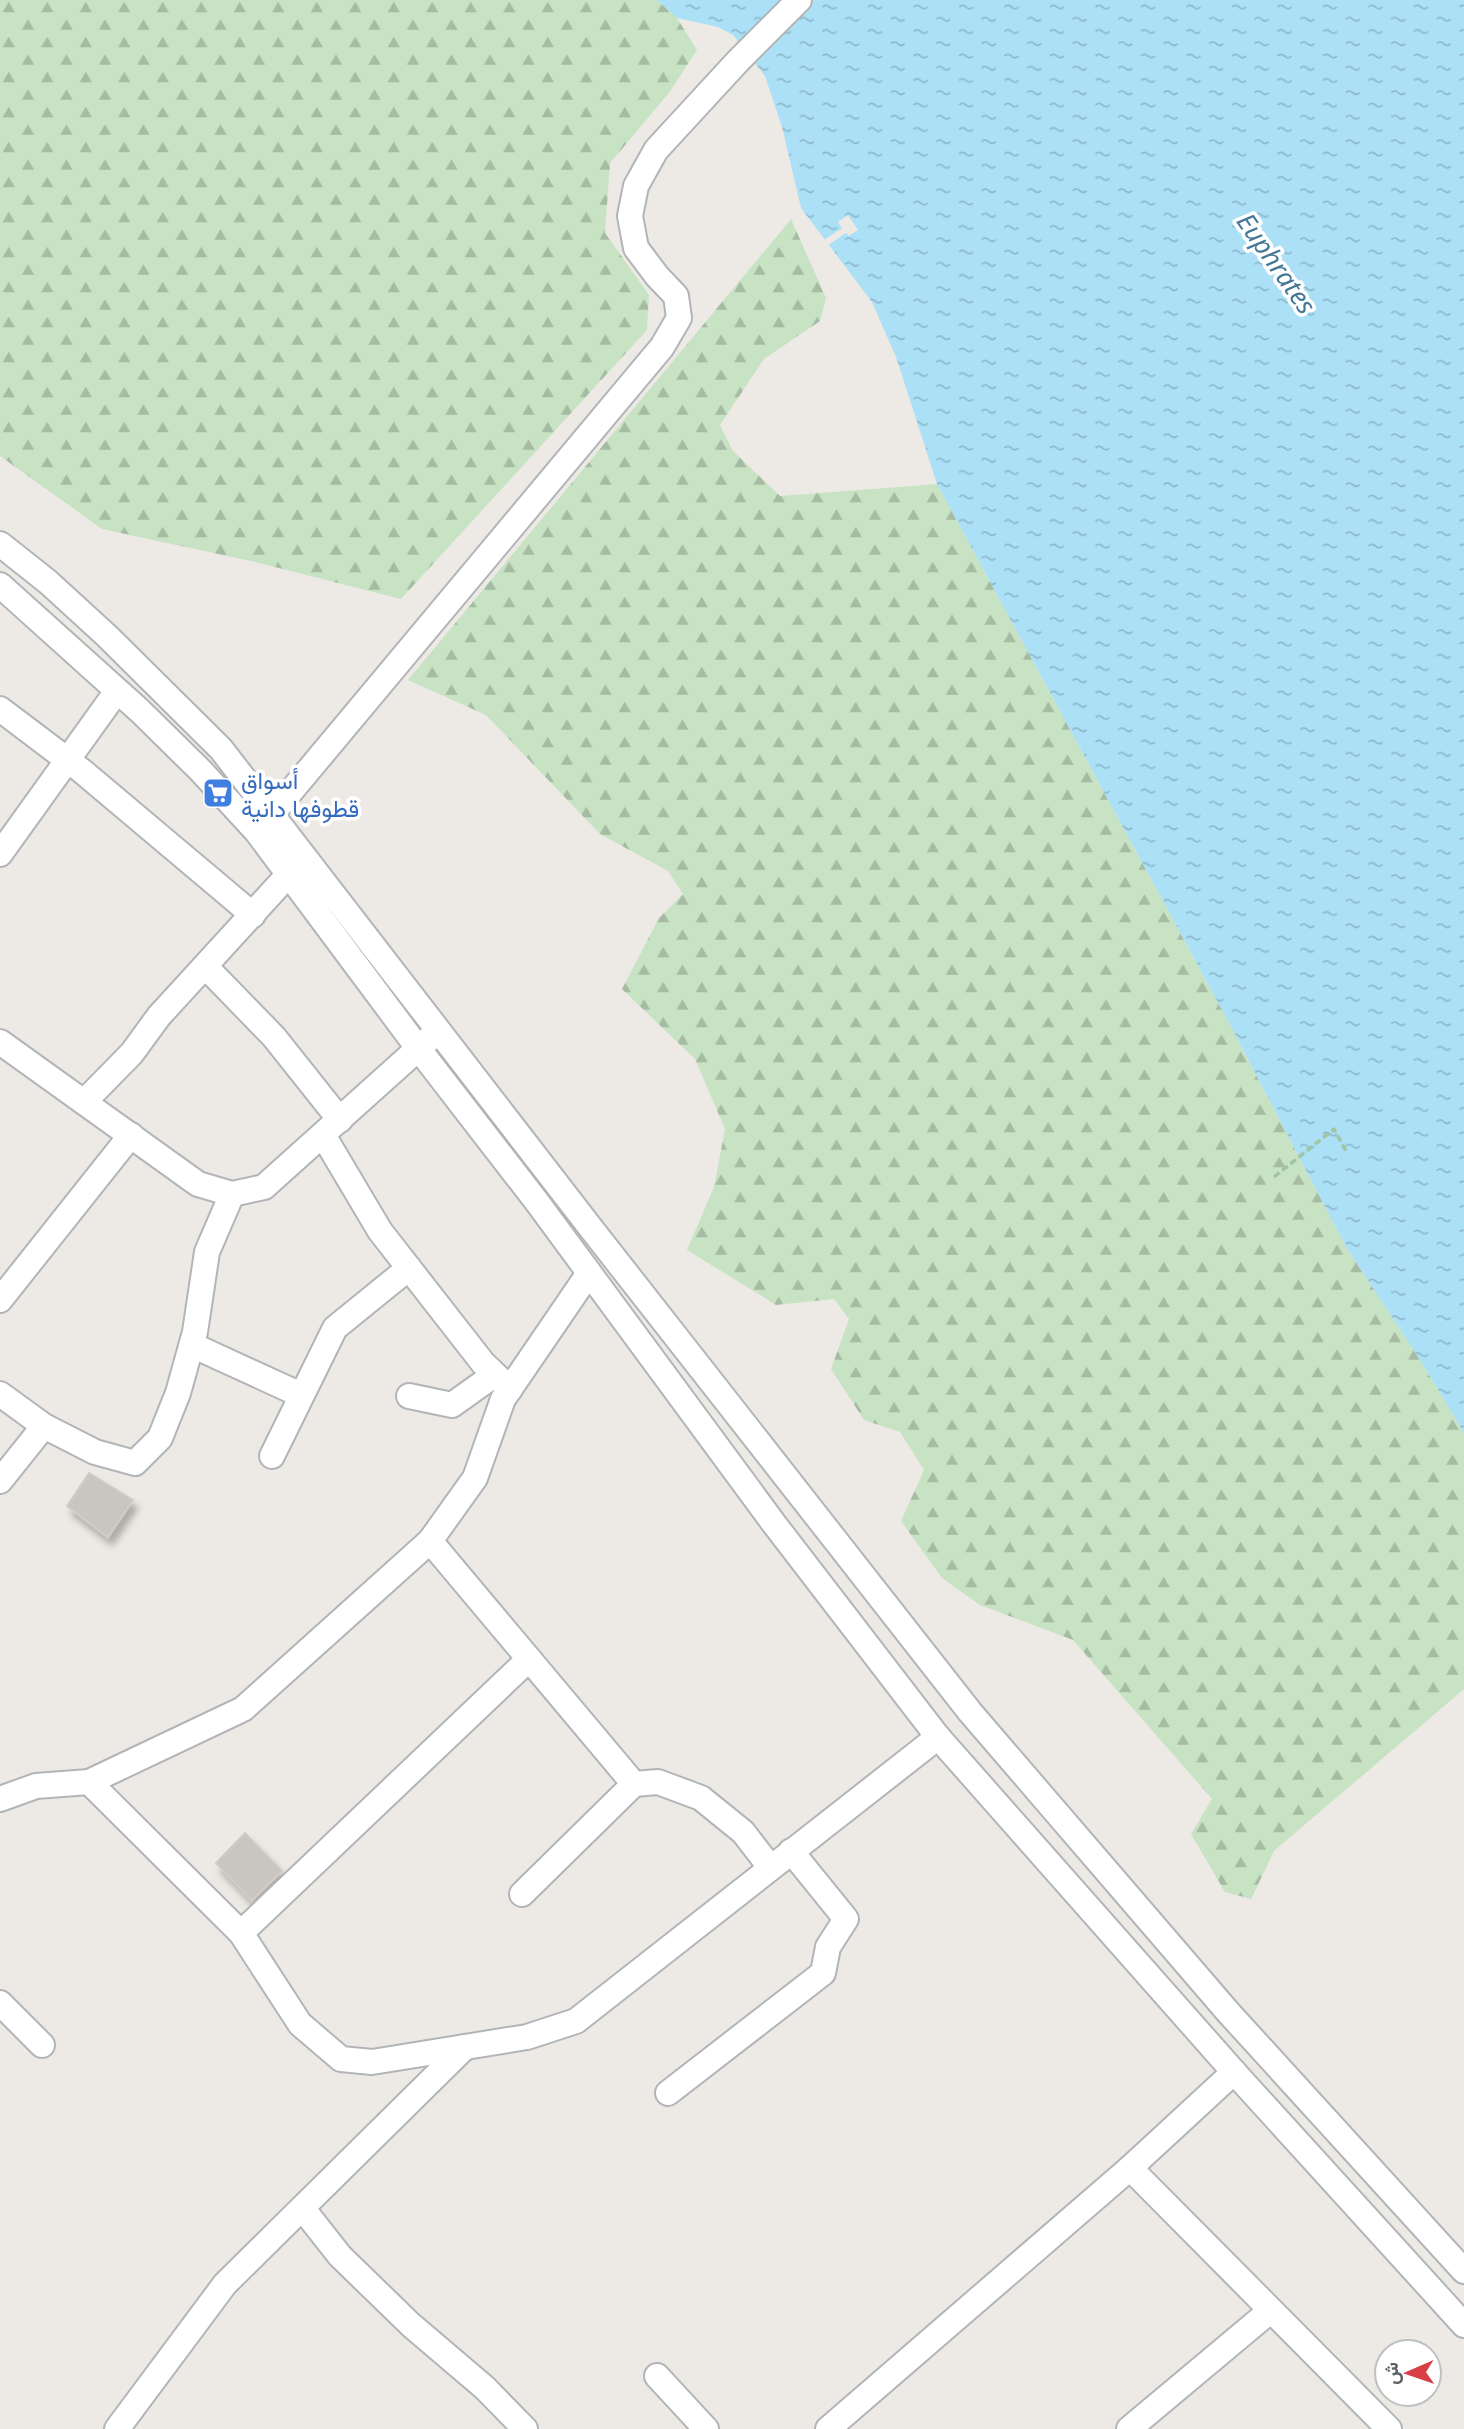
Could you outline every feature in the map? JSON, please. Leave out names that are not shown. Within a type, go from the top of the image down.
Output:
[{"type":"street","points":[[265,823],[662,347],[679,318],[676,296],[636,248],[631,216],[636,186],[656,150],[799,0]]},
{"type":"street","points":[[0,544],[48,582],[165,692],[221,749],[265,823],[289,874],[775,1525],[938,1737],[1240,2080],[1464,2325]]},
{"type":"street","points":[[0,584],[200,770],[265,823],[438,1031],[970,1712],[1273,2063],[1464,2271]]},
{"type":"street","points":[[0,854],[117,691]]},
{"type":"street","points":[[0,709],[68,761],[253,915]]},
{"type":"street","points":[[84,1102],[132,1053],[159,1016],[289,874]]},
{"type":"street","points":[[0,1798],[36,1786],[89,1782],[243,1709],[430,1541],[475,1479],[503,1399],[502,1382],[483,1363],[380,1231],[332,1127],[274,1037],[205,967]]},
{"type":"street","points":[[0,1042],[198,1184],[232,1194],[264,1187],[438,1031]]},
{"type":"street","points":[[0,1300],[131,1135]]},
{"type":"street","points":[[0,1394],[44,1426],[94,1452],[135,1463],[160,1438],[178,1393],[192,1345],[207,1252],[232,1194]]},
{"type":"street","points":[[272,1456],[335,1328],[409,1268]]},
{"type":"street","points":[[410,1396],[452,1405],[502,1382],[589,1273]]},
{"type":"street","points":[[192,1345],[301,1395]]},
{"type":"street","points":[[0,1481],[44,1426]]},
{"type":"street","points":[[430,1541],[634,1784]]},
{"type":"street","points":[[241,1933],[529,1659]]},
{"type":"street","points":[[89,1782],[241,1933],[300,2024],[341,2059],[372,2062],[527,2037],[576,2021],[938,1737]]},
{"type":"street","points":[[522,1894],[634,1784],[657,1782],[701,1798],[743,1832],[770,1867]]},
{"type":"street","points":[[668,2093],[823,1973],[828,1947],[846,1919],[791,1851]]},
{"type":"street","points":[[0,2003],[42,2045]]},
{"type":"street","points":[[1202,2036],[1228,2012]]},
{"type":"street","points":[[117,2429],[225,2284],[465,2047]]},
{"type":"street","points":[[828,2429],[1130,2168],[1240,2080],[1273,2063]]},
{"type":"street","points":[[1130,2168],[1380,2426]]},
{"type":"street","points":[[303,2208],[340,2256],[411,2325],[485,2388],[525,2429]]},
{"type":"street","points":[[1129,2429],[1270,2311]]},
{"type":"street","points":[[657,2376],[706,2429]]},
{"type":"path","points":[[1273,1177],[1334,1129],[1346,1151]]},
{"type":"green space","points":[[0,0],[657,0],[677,18],[697,50],[669,93],[610,163],[605,233],[649,295],[647,330],[401,599],[255,562],[102,529],[0,456]]},
{"type":"green space","points":[[791,219],[826,298],[820,321],[764,359],[720,425],[733,451],[780,496],[937,484],[1228,1021],[1346,1247],[1464,1433],[1464,1689],[1274,1851],[1251,1899],[1225,1892],[1191,1834],[1212,1799],[1073,1640],[980,1605],[942,1578],[901,1521],[924,1470],[900,1432],[864,1420],[831,1369],[849,1319],[834,1299],[776,1305],[687,1250],[714,1187],[725,1129],[695,1059],[622,989],[659,918],[683,894],[668,871],[600,834],[486,715],[408,680]]},
{"type":"water","name":"Euphrates","points":[[657,0],[1464,0],[1464,1433],[1346,1247],[1228,1021],[937,484],[896,357],[872,302],[801,208],[782,127],[765,76],[733,35],[718,27],[677,18]]},
{"type":"pier","points":[[848,215],[858,230],[849,236],[846,233],[825,247],[821,242],[842,228],[838,222]]},
{"type":"building","points":[[89,1473],[133,1500],[108,1537],[67,1506]]},
{"type":"building","points":[[245,1833],[282,1871],[252,1900],[216,1863]]},
{"type":"place","name":"أسواق قطوفها دانية","points":[[218,793]]}]
